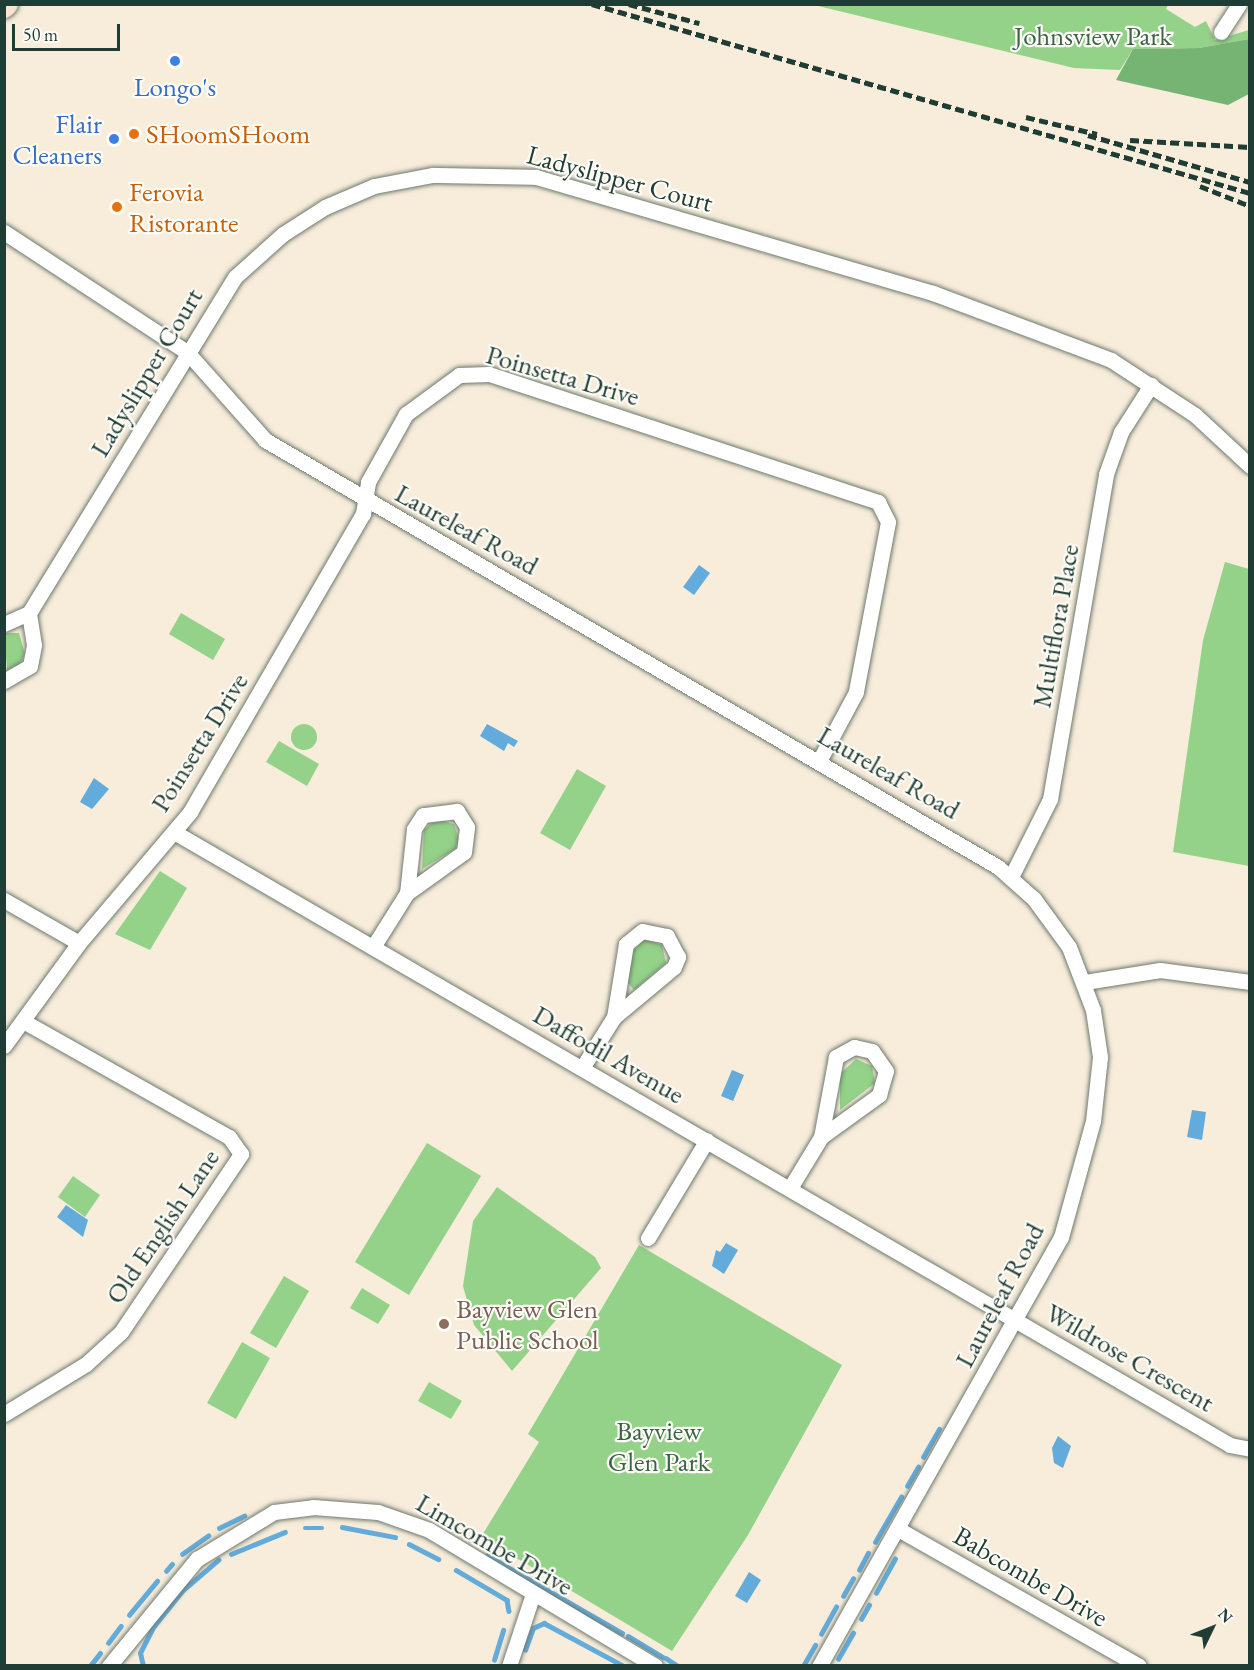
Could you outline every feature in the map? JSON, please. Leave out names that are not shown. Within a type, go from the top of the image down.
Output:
[{"type":"street","points":[[1221,32],[1239,4]]},
{"type":"street","name":"Ladyslipper Court","points":[[29,613],[235,277],[283,234],[374,186],[462,172],[536,177],[933,293],[1111,360],[1217,432],[1250,466]]},
{"type":"street","name":"Laureleaf Road","points":[[4,232],[187,352],[255,432],[365,500],[819,761],[1011,877],[1057,929],[1085,982],[1100,1057],[1093,1121],[1061,1237],[1017,1321],[819,1665]]},
{"type":"street","name":"Poinsetta Drive","points":[[4,1046],[80,943],[190,813],[358,522],[368,482],[406,414],[449,380],[478,373],[873,498],[888,522],[856,692],[819,761]]},
{"type":"street","name":"Multiflora Place","points":[[1011,877],[1050,799],[1106,474],[1121,432],[1151,385]]},
{"type":"street","points":[[4,624],[29,613],[34,645],[30,666],[4,681]]},
{"type":"street","points":[[373,947],[407,894],[464,852],[467,827],[457,812],[423,815],[414,829],[407,894]]},
{"type":"street","name":"Daffodil Avenue","points":[[174,832],[1017,1321]]},
{"type":"street","points":[[4,900],[80,943]]},
{"type":"street","points":[[582,1068],[614,1017],[674,968],[678,957],[667,936],[642,931],[626,944],[614,1017]]},
{"type":"street","points":[[1085,982],[1160,970],[1250,982]]},
{"type":"street","name":"Old English Lane","points":[[4,1414],[110,1344],[241,1154],[229,1137],[23,1021]]},
{"type":"street","points":[[790,1188],[821,1137],[836,1056],[854,1047],[872,1051],[886,1071],[879,1095],[821,1137]]},
{"type":"street","points":[[648,1238],[707,1140]]},
{"type":"street","name":"Wildrose Crescent","points":[[1017,1321],[1230,1445],[1250,1449]]},
{"type":"street","name":"Limcombe Drive","points":[[115,1663],[197,1559],[274,1512],[323,1508],[400,1518],[457,1545],[533,1594],[655,1665]]},
{"type":"street","name":"Babcombe Drive","points":[[898,1529],[1139,1665]]},
{"type":"street","points":[[509,1665],[533,1594]]},
{"type":"green space","name":"Johnsview Park","points":[[814,5],[1168,5],[1166,9],[1195,27],[1206,21],[1215,40],[1249,30],[1249,39],[1199,48],[1133,49],[1120,70],[1074,68]]},
{"type":"green space","points":[[1249,39],[1249,94],[1228,105],[1116,80],[1133,49],[1199,48]]},
{"type":"green space","points":[[1225,562],[1249,569],[1249,866],[1173,852],[1203,640]]},
{"type":"green space","points":[[181,613],[225,639],[213,660],[169,634]]},
{"type":"green space","points":[[4,633],[19,633],[25,654],[19,665],[7,670]]},
{"type":"green space","points":[[304,724],[313,728],[317,737],[313,746],[304,750],[295,746],[291,737],[295,728]]},
{"type":"green space","points":[[279,741],[319,764],[307,786],[266,762]]},
{"type":"green space","points":[[577,769],[606,786],[570,850],[540,833]]},
{"type":"green space","points":[[436,819],[454,824],[459,840],[455,849],[422,869],[424,830]]},
{"type":"green space","points":[[160,871],[187,888],[150,950],[115,934]]},
{"type":"green space","points":[[645,939],[662,945],[666,963],[634,990],[628,983],[632,952]]},
{"type":"green space","points":[[856,1059],[872,1066],[875,1083],[840,1110],[840,1074]]},
{"type":"green space","points":[[427,1143],[481,1176],[409,1295],[355,1262]]},
{"type":"green space","points":[[73,1176],[100,1195],[85,1217],[58,1197]]},
{"type":"green space","points":[[497,1187],[595,1257],[601,1268],[512,1371],[474,1325],[463,1286],[473,1221]]},
{"type":"green space","name":"Bayview Glen Park","points":[[639,1245],[842,1365],[748,1535],[672,1651],[481,1537],[539,1442],[528,1434]]},
{"type":"green space","points":[[284,1276],[309,1291],[276,1348],[250,1333]]},
{"type":"green space","points":[[362,1288],[390,1305],[378,1324],[350,1308]]},
{"type":"green space","points":[[242,1342],[270,1358],[236,1419],[207,1403]]},
{"type":"green space","points":[[429,1382],[462,1401],[451,1419],[418,1401]]},
{"type":"water","points":[[699,565],[710,573],[694,595],[683,587]]},
{"type":"water","points":[[487,724],[518,741],[514,747],[508,743],[504,751],[480,736]]},
{"type":"water","points":[[94,778],[109,789],[92,809],[80,802]]},
{"type":"water","points":[[732,1070],[744,1075],[733,1101],[721,1096]]},
{"type":"water","points":[[1192,1110],[1206,1112],[1202,1140],[1187,1137]]},
{"type":"water","points":[[66,1205],[88,1220],[83,1237],[57,1217]]},
{"type":"water","points":[[726,1243],[738,1250],[724,1274],[712,1266],[716,1250],[720,1252]]},
{"type":"water","points":[[1058,1436],[1071,1446],[1063,1468],[1054,1463],[1052,1448]]},
{"type":"water","points":[[749,1572],[761,1580],[747,1603],[735,1596]]},
{"type":"waterway","points":[[923,1457],[939,1429]]},
{"type":"waterway","points":[[907,1486],[918,1467]]},
{"type":"waterway","points":[[875,1542],[901,1497]]},
{"type":"waterway","points":[[219,1528],[244,1516]]},
{"type":"waterway","points":[[342,1527],[395,1537]]},
{"type":"waterway","points":[[305,1528],[322,1528]]},
{"type":"waterway","points":[[231,1554],[285,1532]]},
{"type":"waterway","points":[[182,1554],[208,1536]]},
{"type":"waterway","points":[[409,1544],[438,1559]]},
{"type":"waterway","points":[[859,1570],[868,1553]]},
{"type":"waterway","points":[[487,1555],[622,1633]]},
{"type":"waterway","points":[[876,1593],[895,1559]]},
{"type":"waterway","points":[[143,1666],[140,1653],[154,1626],[182,1591],[218,1560]]},
{"type":"waterway","points":[[166,1571],[172,1564]]},
{"type":"waterway","points":[[456,1570],[507,1600],[509,1611]]},
{"type":"waterway","points":[[843,1596],[853,1579]]},
{"type":"waterway","points":[[129,1615],[157,1581]]},
{"type":"waterway","points":[[861,1619],[869,1605]]},
{"type":"waterway","points":[[821,1634],[836,1607]]},
{"type":"waterway","points":[[525,1650],[533,1628],[544,1623],[622,1665]]},
{"type":"waterway","points":[[108,1643],[121,1626]]},
{"type":"waterway","points":[[494,1660],[503,1630]]},
{"type":"waterway","points":[[838,1659],[853,1633]]},
{"type":"waterway","points":[[628,1636],[663,1657]]},
{"type":"waterway","points":[[803,1666],[815,1645]]},
{"type":"waterway","points":[[90,1666],[100,1653]]},
{"type":"waterway","points":[[666,1658],[678,1666]]},
{"type":"railway","points":[[592,4],[1250,193]]},
{"type":"railway","points":[[629,4],[699,23]]},
{"type":"railway","points":[[1026,117],[1097,134]]},
{"type":"railway","points":[[1088,135],[1250,182]]},
{"type":"railway","points":[[1130,140],[1250,147]]},
{"type":"railway","points":[[1200,186],[1250,206]]},
{"type":"place","name":"Longo's","points":[[175,61]]},
{"type":"place","name":"SHoomSHoom","points":[[134,134]]},
{"type":"place","name":"Flair Cleaners","points":[[114,139]]},
{"type":"place","name":"Ferovia Ristorante","points":[[117,207]]},
{"type":"place","name":"Bayview Glen Public School","points":[[444,1324]]}]
